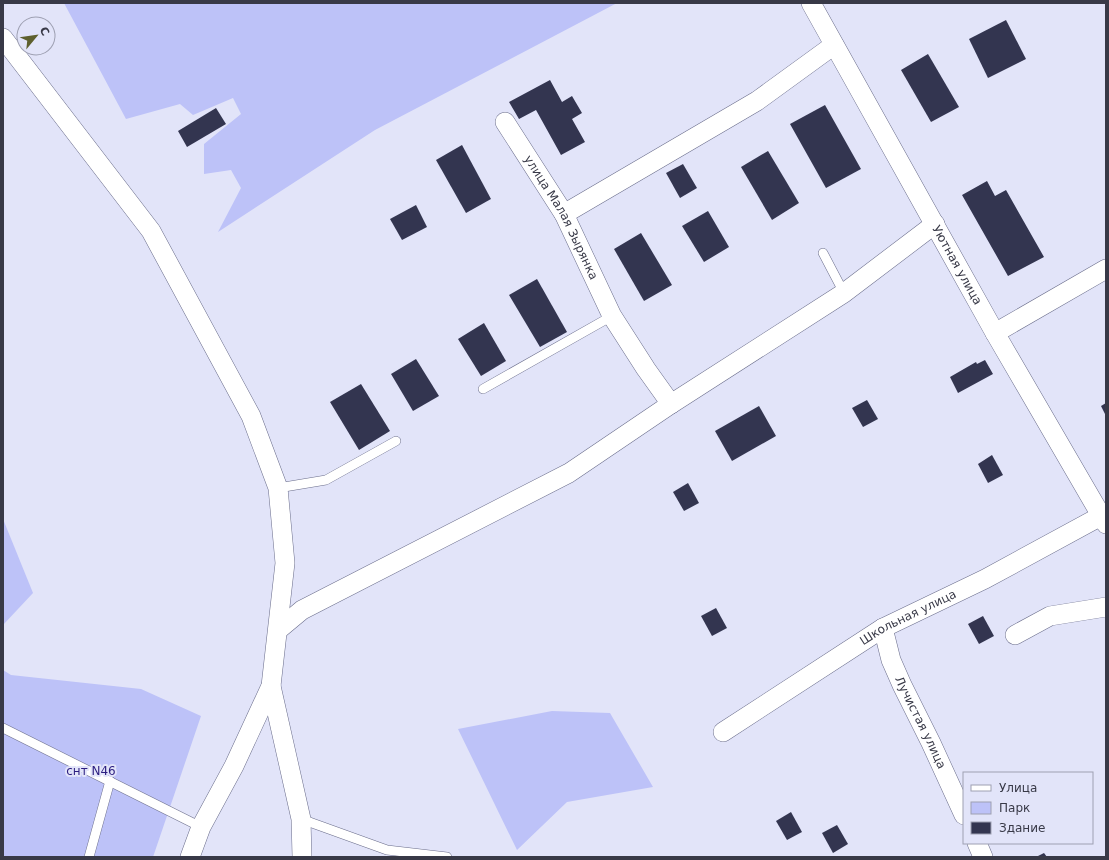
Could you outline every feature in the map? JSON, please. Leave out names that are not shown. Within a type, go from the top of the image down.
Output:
[{"type":"street","name":"Уютная улица","points":[[811,3],[995,333],[1104,520]]},
{"type":"street","points":[[3,38],[151,231],[251,416],[278,488],[285,563],[271,686],[234,766],[201,827],[190,857]]},
{"type":"street","points":[[564,214],[757,100],[834,45]]},
{"type":"street","name":"улица Малая Зырянка","points":[[505,122],[564,214],[612,316],[646,369],[671,404]]},
{"type":"street","points":[[278,630],[302,610],[569,473],[671,404],[844,293],[935,224]]},
{"type":"street","points":[[995,333],[1106,269]]},
{"type":"street","name":"Школьная улица","points":[[723,732],[883,628],[1104,520]]},
{"type":"street","points":[[1015,635],[1050,616],[1106,607]]},
{"type":"street","name":"Лучистая улица","points":[[883,628],[891,660],[963,813]]},
{"type":"street","points":[[271,686],[301,819],[302,857]]},
{"type":"street","points":[[977,844],[983,857]]},
{"type":"lane","points":[[823,253],[844,293]]},
{"type":"lane","points":[[483,389],[612,316]]},
{"type":"lane","points":[[278,488],[326,480],[396,441]]},
{"type":"lane","points":[[3,728],[201,827]]},
{"type":"lane","points":[[89,857],[110,782]]},
{"type":"lane","points":[[301,819],[387,850],[448,857]]},
{"type":"green space","points":[[64,3],[617,3],[375,130],[218,232],[241,188],[231,170],[204,174],[204,144],[241,114],[233,98],[193,115],[180,104],[126,119]]},
{"type":"green space","points":[[3,519],[33,593],[3,625]]},
{"type":"green space","name":"снт N46","points":[[3,670],[11,675],[141,689],[201,716],[153,857],[3,857]]},
{"type":"green space","points":[[552,711],[610,713],[653,787],[567,802],[517,850],[458,729]]},
{"type":"building","points":[[1006,20],[1026,59],[988,78],[969,39]]},
{"type":"building","points":[[928,54],[959,107],[931,122],[901,70]]},
{"type":"building","points":[[550,80],[562,102],[572,96],[582,113],[572,119],[585,142],[561,155],[536,110],[519,119],[509,102]]},
{"type":"building","points":[[825,105],[861,169],[826,188],[790,124]]},
{"type":"building","points":[[216,108],[226,124],[187,147],[178,131]]},
{"type":"building","points":[[462,145],[491,199],[466,213],[436,160]]},
{"type":"building","points":[[768,151],[799,203],[772,220],[741,167]]},
{"type":"building","points":[[683,164],[697,188],[680,198],[666,173]]},
{"type":"building","points":[[987,181],[995,196],[1006,190],[1044,257],[1008,276],[962,195]]},
{"type":"building","points":[[416,205],[427,227],[402,240],[390,219]]},
{"type":"building","points":[[708,211],[729,247],[704,262],[682,226]]},
{"type":"building","points":[[641,233],[672,285],[644,301],[614,249]]},
{"type":"building","points":[[537,279],[567,332],[540,347],[509,295]]},
{"type":"building","points":[[484,323],[506,361],[481,376],[458,339]]},
{"type":"building","points":[[416,359],[439,396],[413,411],[391,374]]},
{"type":"building","points":[[985,360],[993,374],[958,393],[950,377],[976,362],[977,364]]},
{"type":"building","points":[[361,384],[390,431],[359,450],[330,402]]},
{"type":"building","points":[[867,400],[878,419],[863,427],[852,408]]},
{"type":"building","points":[[1106,403],[1106,416],[1101,406]]},
{"type":"building","points":[[759,406],[776,436],[732,461],[715,431]]},
{"type":"building","points":[[992,455],[1003,475],[988,483],[978,464]]},
{"type":"building","points":[[688,483],[699,503],[684,511],[673,492]]},
{"type":"building","points":[[716,608],[727,628],[712,636],[701,616]]},
{"type":"building","points":[[983,616],[994,636],[979,644],[968,624]]},
{"type":"building","points":[[791,812],[802,832],[787,840],[776,821]]},
{"type":"building","points":[[837,825],[848,844],[833,853],[822,833]]},
{"type":"building","points":[[1044,853],[1047,857],[1036,857]]}]
